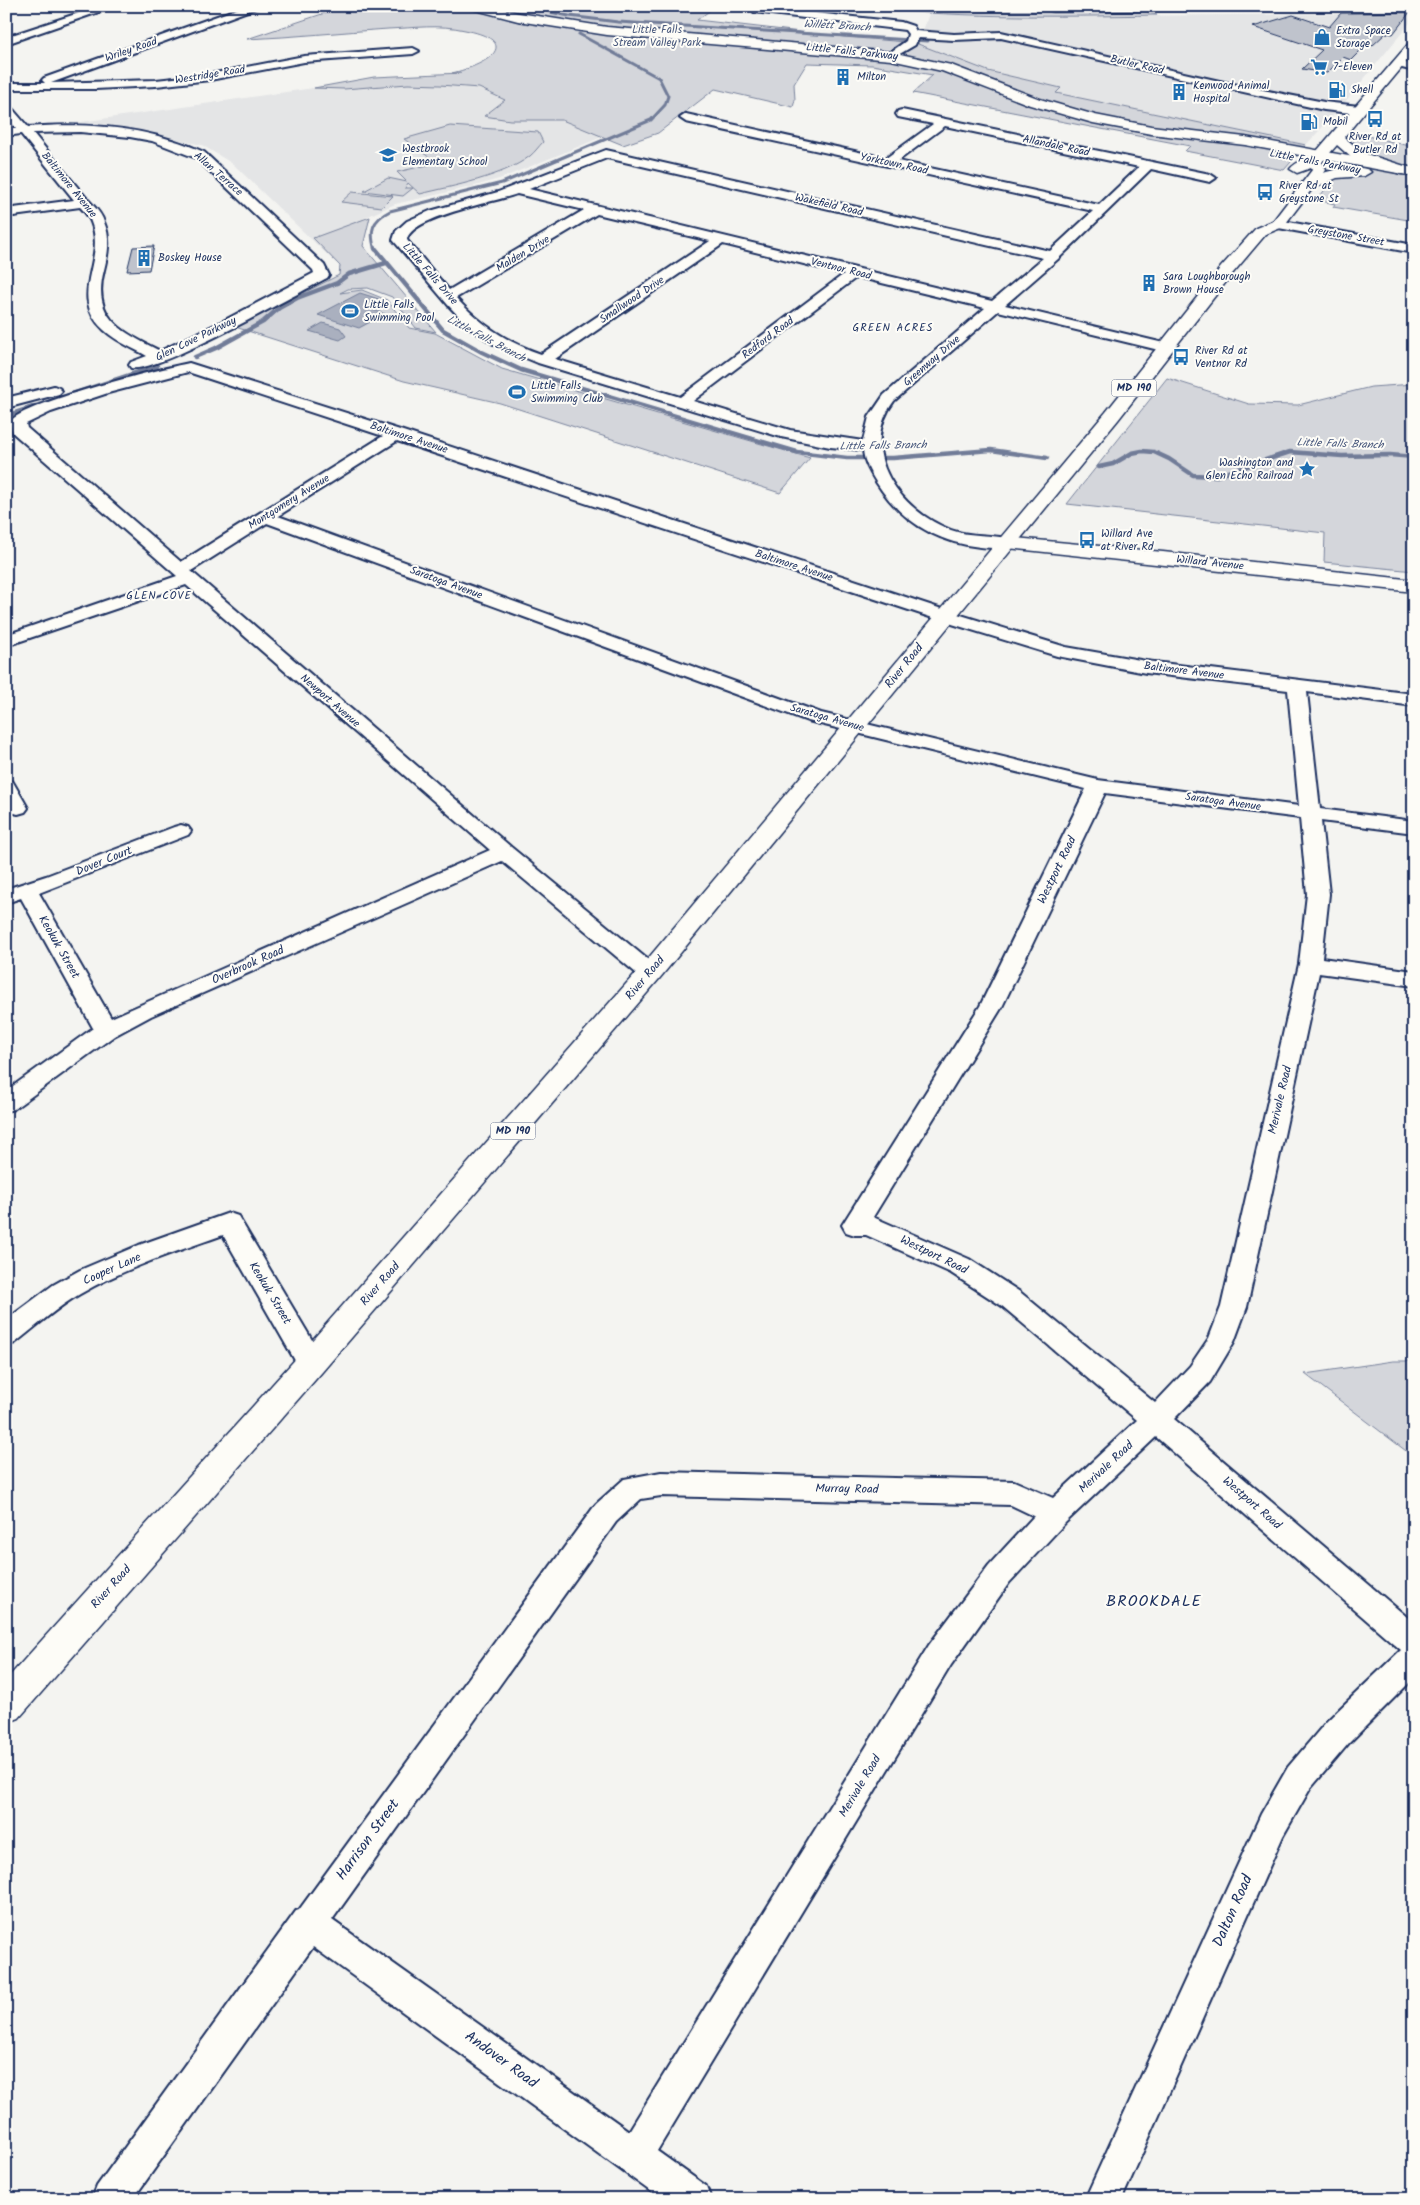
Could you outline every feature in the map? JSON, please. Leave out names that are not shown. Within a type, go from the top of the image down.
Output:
[{"type":"main road","name":"Little Falls Parkway","points":[[476,6],[518,17],[607,31],[891,56],[946,68],[1035,102],[1093,119],[1144,129],[1218,139],[1241,148],[1318,158],[1411,174]]},
{"type":"main road","name":"River Road","points":[[1288,182],[1298,168],[1318,158],[1413,46]]},
{"type":"main road","points":[[1336,138],[1358,156],[1411,174]]},
{"type":"main road","name":"Little Falls Parkway","points":[[1318,158],[1364,172],[1411,174]]},
{"type":"main road","name":"River Road","points":[[6,1706],[311,1362],[650,973],[1167,348],[1227,270],[1267,224],[1306,186],[1319,170],[1318,158]]},
{"type":"main road","points":[[1306,186],[1328,176],[1364,172]]},
{"type":"main road","points":[[1267,224],[1268,219],[1279,203],[1277,196]]},
{"type":"main road","name":"Willard Avenue","points":[[1005,543],[1163,558],[1414,586]]},
{"type":"street","points":[[6,41],[111,6]]},
{"type":"street","name":"Wriley Road","points":[[6,95],[256,6]]},
{"type":"street","points":[[1054,8],[1207,6]]},
{"type":"street","name":"Butler Road","points":[[758,11],[901,26],[910,28],[912,38],[984,34],[1001,35],[1233,87],[1324,106],[1359,110]]},
{"type":"street","points":[[891,56],[912,38]]},
{"type":"street","name":"Westridge Road","points":[[6,86],[95,86],[156,83],[210,76],[304,59],[413,51]]},
{"type":"street","points":[[1398,64],[1414,68]]},
{"type":"street","name":"Baltimore Avenue","points":[[6,108],[97,218],[103,235],[102,249],[92,288],[96,309],[103,322],[114,332],[161,357]]},
{"type":"street","name":"Allandale Road","points":[[902,114],[1210,178]]},
{"type":"street","name":"Yorktown Road","points":[[686,118],[1102,209]]},
{"type":"street","points":[[888,162],[943,122]]},
{"type":"street","name":"Allan Terrace","points":[[6,132],[72,129],[122,132],[154,138],[186,148],[200,155],[319,268],[322,276]]},
{"type":"street","name":"Little Falls Drive","points":[[606,154],[516,190],[435,214],[412,224],[401,234],[400,240],[472,322],[487,334],[512,348],[543,360],[787,434],[830,442],[871,454]]},
{"type":"street","name":"Wakefield Road","points":[[606,154],[1053,256]]},
{"type":"street","name":"Greenway Drive","points":[[871,454],[874,423],[888,398],[1053,256],[1148,165]]},
{"type":"street","name":"Ventnor Road","points":[[516,190],[1167,348]]},
{"type":"street","points":[[6,213],[85,202]]},
{"type":"street","name":"Malden Drive","points":[[449,296],[596,210]]},
{"type":"street","name":"Greystone Street","points":[[1267,224],[1414,249]]},
{"type":"street","name":"Smallwood Drive","points":[[543,360],[720,240]]},
{"type":"street","name":"Redford Road","points":[[682,402],[854,272]]},
{"type":"street","name":"Glen Cove Parkway","points":[[6,403],[43,394],[161,357],[322,276]]},
{"type":"street","name":"Baltimore Avenue","points":[[189,367],[945,616],[1063,652],[1146,667],[1414,700]]},
{"type":"street","name":"Glen Cove Parkway","points":[[18,422],[28,415],[89,394],[141,378],[189,367]]},
{"type":"street","name":"Newport Avenue","points":[[18,422],[19,430],[504,852],[650,973]]},
{"type":"street","name":"Montgomery Avenue","points":[[6,641],[185,574],[265,517],[397,434]]},
{"type":"street","points":[[871,454],[900,504],[934,529],[955,537],[980,542],[1005,543]]},
{"type":"street","name":"Saratoga Avenue","points":[[265,517],[815,717],[1042,774],[1098,786],[1414,828]]},
{"type":"street","name":"Merivale Road","points":[[634,2156],[940,1655],[999,1574],[1056,1513],[1156,1420],[1200,1374],[1221,1342],[1234,1307],[1310,964],[1318,894],[1297,685]]},
{"type":"street","points":[[6,786],[18,808]]},
{"type":"street","name":"Westport Road","points":[[1098,786],[991,1007],[855,1225],[869,1225],[960,1266],[1004,1294],[1156,1420],[1414,1642]]},
{"type":"street","name":"Dover Court","points":[[16,893],[53,882],[181,831]]},
{"type":"street","name":"Overbrook Road","points":[[6,1103],[106,1030],[143,1011],[504,852]]},
{"type":"street","name":"Keokuk Street","points":[[16,893],[106,1030]]},
{"type":"street","points":[[1310,964],[1414,979]]},
{"type":"street","name":"Keokuk Street","points":[[229,1223],[311,1362]]},
{"type":"street","name":"Cooper Lane","points":[[6,1335],[58,1296],[84,1280],[112,1267],[229,1223]]},
{"type":"street","name":"Murray Road","points":[[634,1488],[660,1484],[1014,1493],[1056,1513]]},
{"type":"street","name":"Harrison Street","points":[[110,2199],[606,1513],[634,1488]]},
{"type":"street","name":"Dalton Road","points":[[1103,2199],[1272,1824],[1299,1778],[1338,1732],[1414,1656]]},
{"type":"street","name":"Andover Road","points":[[308,1923],[692,2199]]},
{"type":"shaded area","points":[[1414,13],[1414,18],[1340,108],[1306,145],[1055,93],[1060,88],[988,71],[918,44],[929,14],[1027,17]]},
{"type":"shaded area","name":"Westbrook Elementary School","points":[[523,70],[641,121],[502,178],[395,204],[364,218],[363,240],[336,263],[233,164],[202,145],[121,128],[54,126],[375,79]]},
{"type":"green space","name":"Little Falls Stream Valley Park","points":[[346,6],[716,6],[697,20],[844,37],[919,43],[988,71],[1061,88],[1056,93],[1306,145],[1284,170],[1185,151],[1190,146],[913,93],[933,75],[872,65],[807,63],[794,84],[795,100],[793,107],[715,89],[658,133],[623,145],[562,120],[510,120],[484,116],[505,100],[479,88],[408,84],[344,89],[314,88],[374,77],[461,73],[452,73],[477,65],[494,53],[496,47],[493,41],[483,35],[455,28],[426,27],[247,39]]},
{"type":"green space","points":[[847,6],[907,6],[1002,11],[1145,11],[1157,15],[963,15]]},
{"type":"green space","points":[[450,126],[538,132],[543,142],[532,154],[519,163],[506,170],[477,180],[420,194],[408,183],[405,188],[413,188],[403,196],[364,191],[388,178],[407,182],[397,172],[437,163],[404,139]]},
{"type":"green space","points":[[1359,134],[1414,147],[1414,221],[1333,207],[1335,204],[1317,200],[1327,187],[1360,157],[1351,145]]},
{"type":"green space","points":[[352,192],[393,196],[382,207],[341,202]]},
{"type":"green space","name":"Little Falls Swimming Club","points":[[370,217],[363,246],[436,332],[416,328],[392,297],[368,288],[348,289],[340,293],[362,290],[387,300],[409,328],[435,333],[502,369],[810,458],[780,493],[500,403],[404,381],[229,325],[254,318],[339,275],[340,266],[313,238]]},
{"type":"green space","points":[[1167,378],[1249,404],[1298,405],[1371,387],[1414,384],[1414,571],[1324,562],[1325,533],[1067,504]]},
{"type":"green space","points":[[1393,1361],[1414,1361],[1414,1457],[1305,1374]]},
{"type":"water","name":"Little Falls Swimming Pool","points":[[360,293],[379,299],[364,307],[385,314],[359,328],[318,315]]},
{"type":"water","points":[[323,323],[340,328],[346,336],[340,340],[309,331]]},
{"type":"building","points":[[1410,12],[1393,34],[1386,33],[1372,46],[1366,45],[1351,60],[1343,57],[1327,73],[1302,69],[1322,50],[1253,27],[1293,15],[1329,27],[1341,13]]},
{"type":"building","name":"Boskey House","points":[[154,246],[149,270],[127,271],[133,247]]},
{"type":"waterway","name":"Willett Branch","points":[[521,6],[569,16],[618,22],[928,41]]},
{"type":"waterway","name":"Little Falls Branch","points":[[375,250],[372,232],[376,222],[384,214],[502,183],[651,120],[665,105],[668,96],[659,78],[579,34]]},
{"type":"waterway","name":"Little Falls Branch","points":[[375,248],[443,330],[482,352],[521,370],[797,452],[847,458],[893,458],[991,450],[1047,458]]},
{"type":"waterway","points":[[195,357],[216,348],[263,322],[279,308],[297,298],[337,283],[349,274],[386,263]]},
{"type":"waterway","points":[[6,416],[157,366]]},
{"type":"waterway","name":"Little Falls Branch","points":[[1099,467],[1113,464],[1132,453],[1142,451],[1154,452],[1169,459],[1193,475],[1217,476],[1290,452],[1342,456],[1390,455],[1414,457]]},
{"type":"place","name":"Extra Space Storage","points":[[1322,37]]},
{"type":"place","name":"7-Eleven","points":[[1319,67]]},
{"type":"place","name":"Milton","points":[[843,77]]},
{"type":"place","name":"Shell","points":[[1337,90]]},
{"type":"place","name":"Kenwood Animal Hospital","points":[[1179,92]]},
{"type":"place","name":"River Rd at Butler Rd","points":[[1375,119]]},
{"type":"place","name":"Mobil","points":[[1309,122]]},
{"type":"place","name":"Westbrook Elementary School","points":[[388,155]]},
{"type":"place","name":"River Rd at Greystone St","points":[[1265,192]]},
{"type":"place","name":"Boskey House","points":[[144,258]]},
{"type":"place","name":"Sara Loughborough Brown House","points":[[1149,283]]},
{"type":"place","name":"Little Falls Swimming Pool","points":[[350,311]]},
{"type":"place","name":"River Rd at Ventnor Rd","points":[[1181,357]]},
{"type":"place","name":"Little Falls Swimming Club","points":[[517,392]]},
{"type":"place","name":"Washington and Glen Echo Railroad","points":[[1307,469]]},
{"type":"place","name":"Willard Ave at River Rd","points":[[1087,540]]},
{"type":"district","name":"GREEN ACRES","points":[[893,328]]},
{"type":"district","name":"GLEN COVE","points":[[159,596]]},
{"type":"district","name":"BROOKDALE","points":[[1154,1601]]}]
